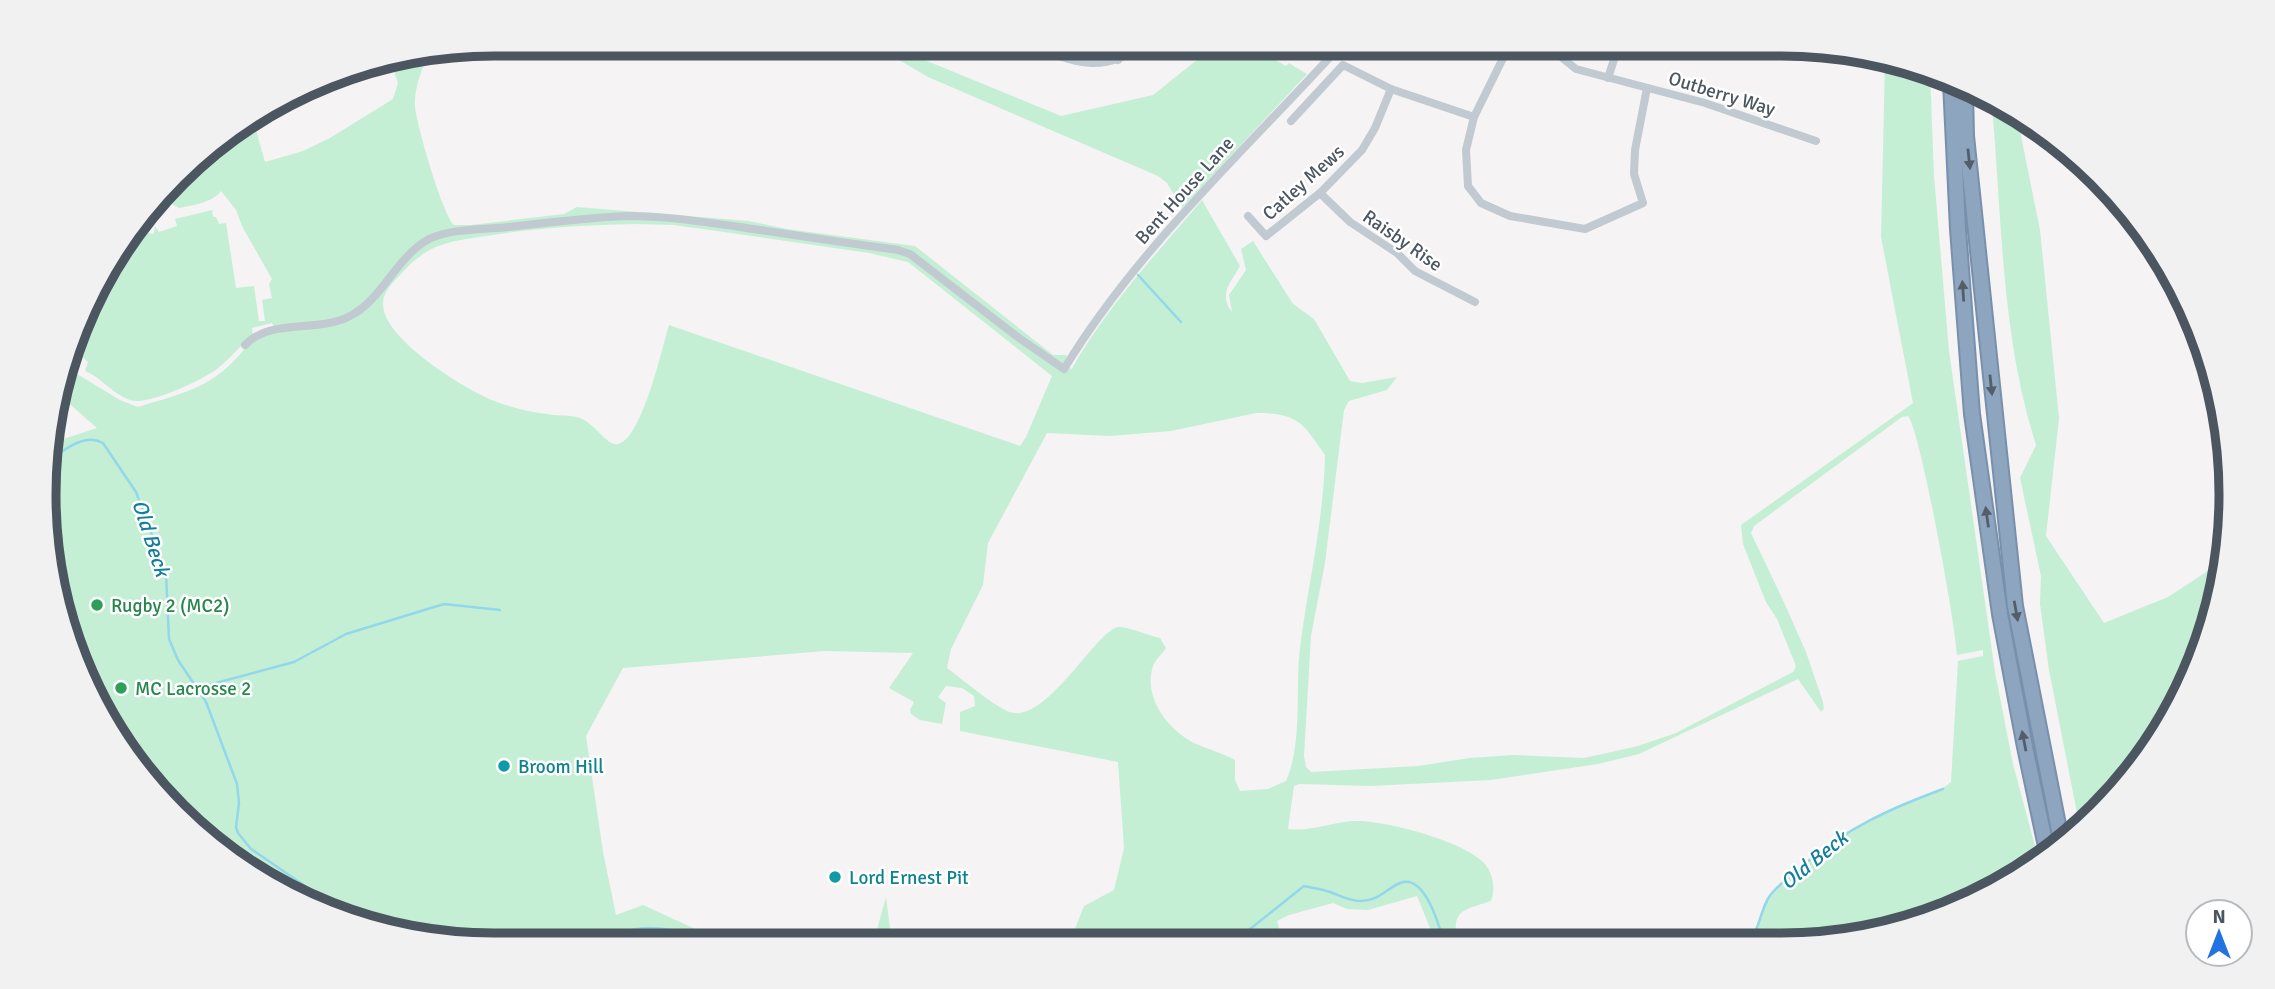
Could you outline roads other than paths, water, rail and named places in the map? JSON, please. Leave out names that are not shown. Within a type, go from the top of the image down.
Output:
[{"type":"highway","points":[[1951,91],[1957,217],[1972,414],[2000,614],[2045,843]]},
{"type":"highway","points":[[1965,97],[1968,150],[2015,606],[2059,832]]},
{"type":"street","points":[[1062,56],[1100,64],[1114,62],[1124,56]]},
{"type":"street","points":[[1113,56],[1114,62]]},
{"type":"street","name":"Bent House Lane","points":[[245,345],[253,337],[281,329],[328,324],[354,315],[368,304],[380,287],[421,244],[440,235],[629,216],[678,219],[898,250],[910,254],[1064,369],[1121,286],[1184,212],[1331,56]]},
{"type":"street","points":[[1503,56],[1474,117],[1466,150],[1468,186],[1481,203],[1510,216],[1585,229],[1643,203],[1634,174],[1635,150],[1647,88]]},
{"type":"street","name":"Outberry Way","points":[[1560,56],[1576,69],[1705,103],[1816,141]]},
{"type":"street","points":[[1608,78],[1615,56]]},
{"type":"street","points":[[1291,121],[1343,65],[1391,89],[1474,117]]},
{"type":"street","name":"Catley Mews","points":[[1248,216],[1266,236],[1321,193],[1362,150],[1376,128],[1391,89]]},
{"type":"street","name":"Raisby Rise","points":[[1321,193],[1350,222],[1397,253],[1415,271],[1475,302]]},
{"type":"waterway","points":[[1138,275],[1181,322]]},
{"type":"waterway","name":"Old Beck","points":[[58,454],[82,441],[96,440],[103,443],[136,492],[166,573],[169,639],[178,660],[206,702],[237,784],[238,833],[251,849],[308,888],[310,892]]},
{"type":"waterway","points":[[197,688],[294,662],[346,634],[444,604],[500,610]]},
{"type":"waterway","name":"Old Beck","points":[[1755,933],[1772,893],[1818,854],[1868,821],[1943,789]]},
{"type":"waterway","name":"Old Beck","points":[[1245,933],[1304,886],[1361,901],[1377,897],[1400,883],[1409,882],[1424,893],[1441,933]]},
{"type":"waterway","name":"Old Beck","points":[[622,933],[645,928],[684,933]]},
{"type":"place","name":"Rugby 2 (MC2)","points":[[97,605]]},
{"type":"place","name":"MC Lacrosse 2","points":[[121,688]]},
{"type":"place","name":"Broom Hill","points":[[504,766]]},
{"type":"place","name":"Lord Ernest Pit","points":[[835,877]]}]
